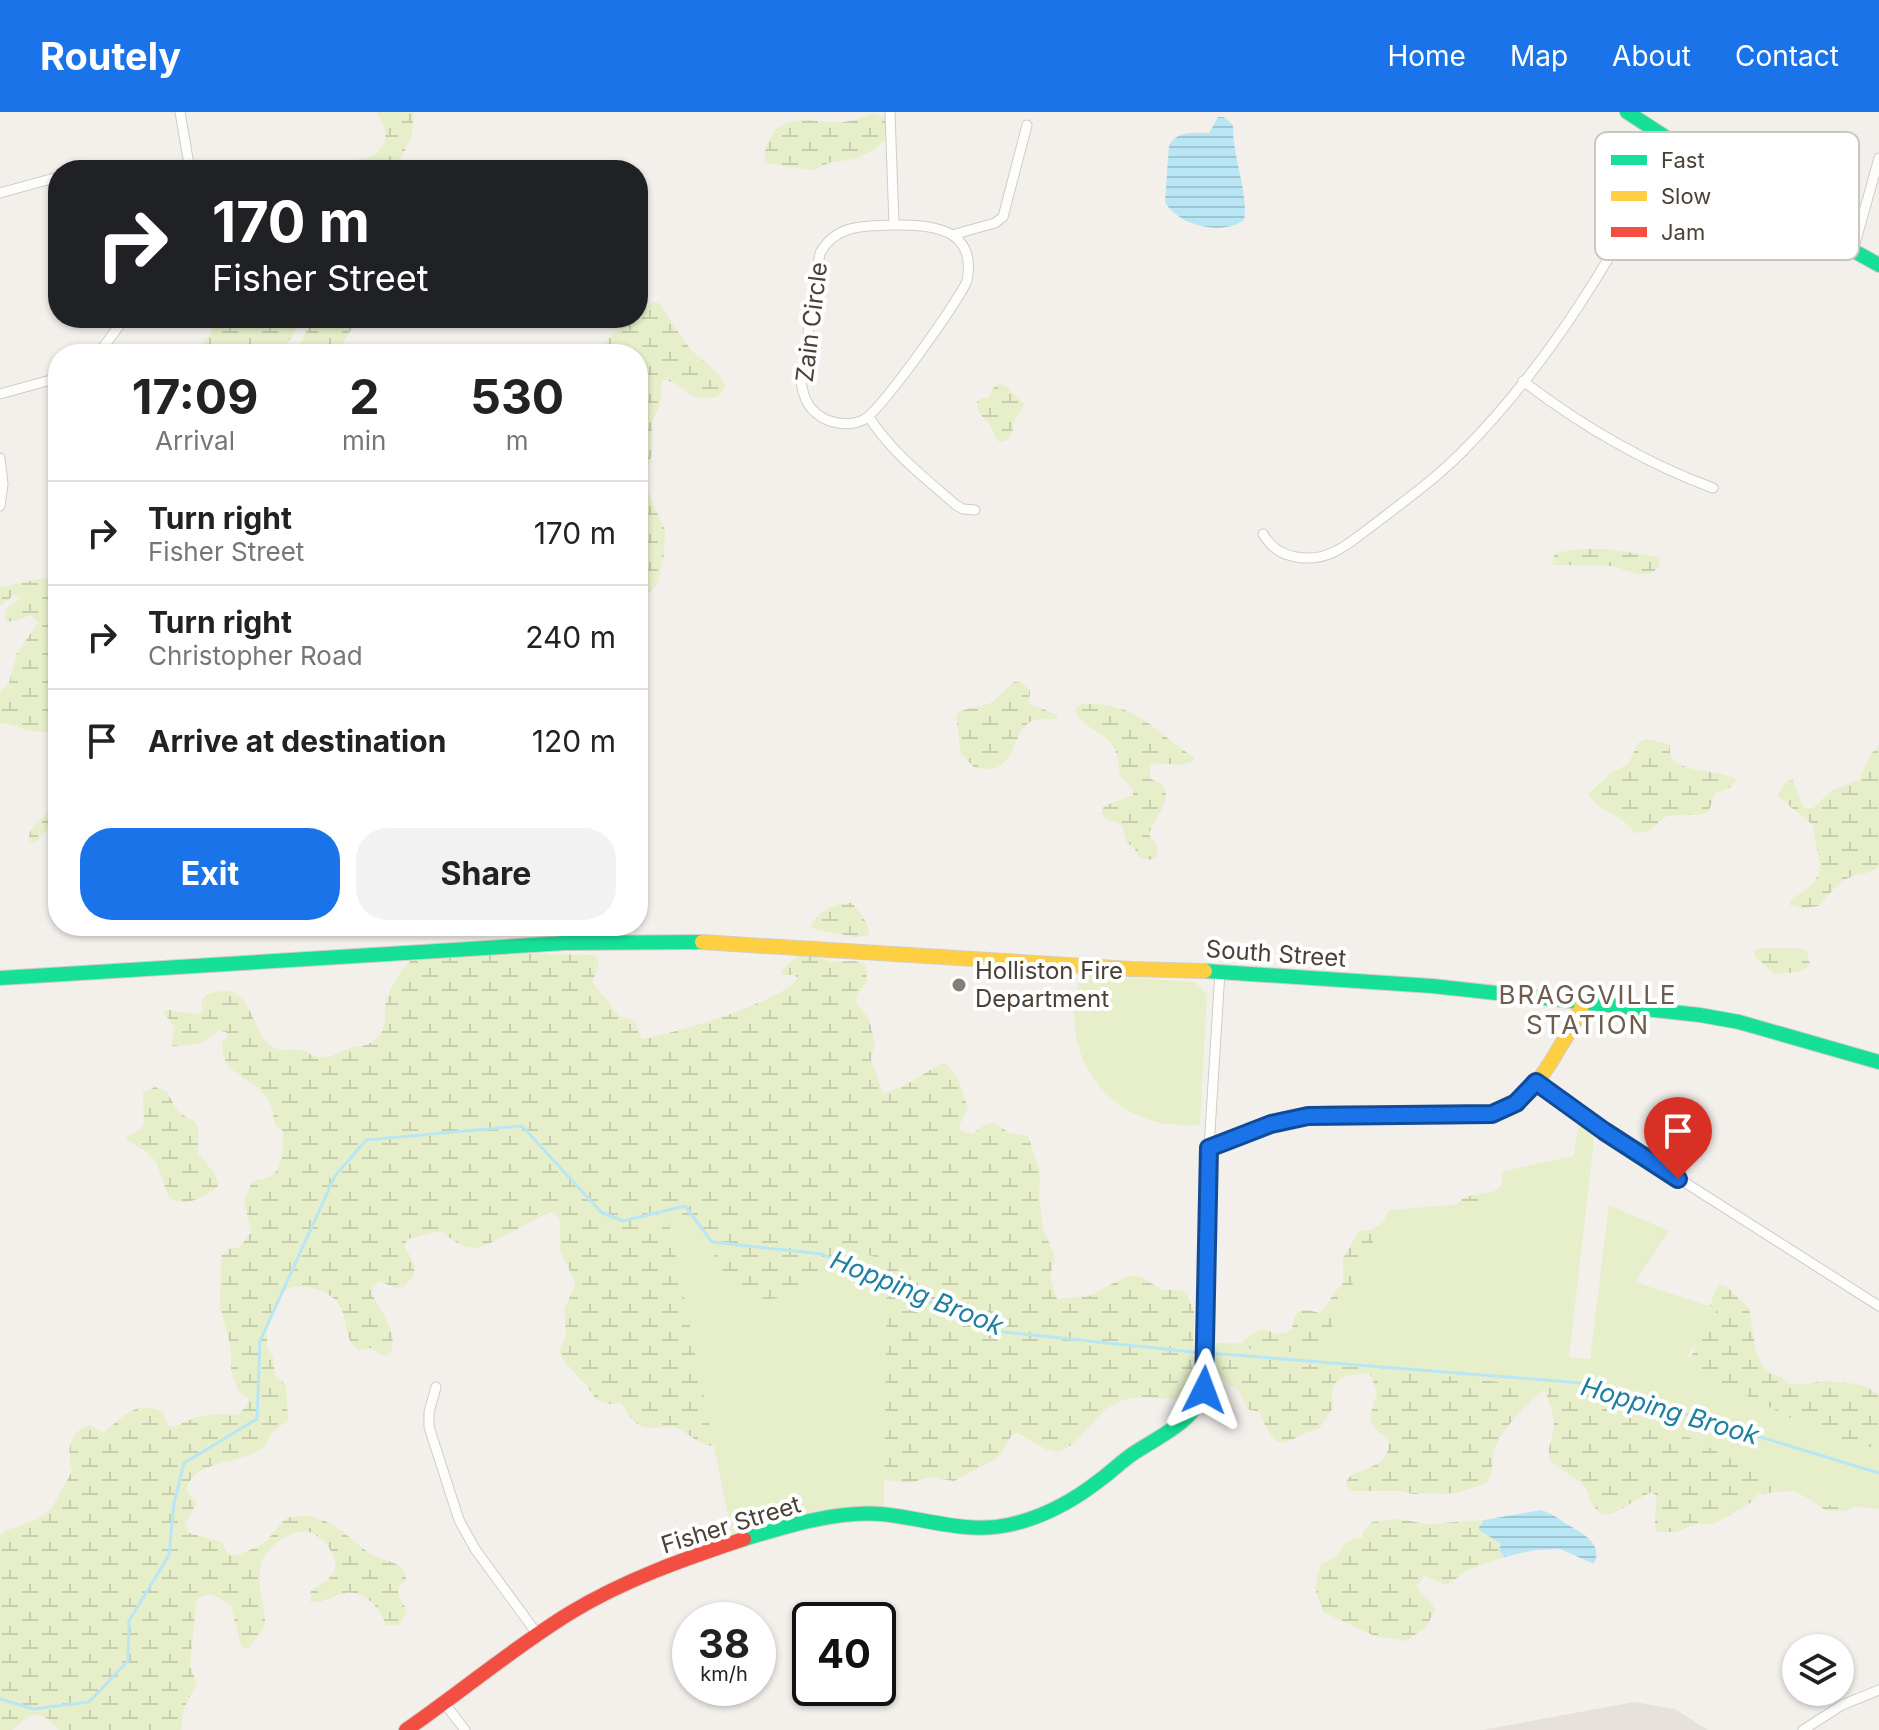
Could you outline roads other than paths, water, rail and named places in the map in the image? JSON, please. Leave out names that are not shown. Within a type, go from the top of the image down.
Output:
[{"type":"street","points":[[180,112],[189,160]]},
{"type":"street","points":[[890,112],[894,225]]},
{"type":"street","points":[[1627,112],[1657,132]]},
{"type":"street","name":"Zain Circle","points":[[869,417],[847,424],[831,422],[817,415],[806,400],[802,371],[817,262],[824,245],[847,228],[932,226],[952,235],[995,223],[1003,217],[1027,125]]},
{"type":"street","points":[[1859,230],[1879,158]]},
{"type":"street","points":[[0,193],[48,180]]},
{"type":"street","points":[[952,235],[962,246],[968,263],[963,290],[882,404],[869,417],[901,458],[956,505],[975,510]]},
{"type":"street","points":[[1859,254],[1879,265]]},
{"type":"street","points":[[1263,534],[1278,551],[1297,557],[1321,558],[1340,549],[1440,472],[1470,443],[1523,381],[1608,260]]},
{"type":"street","points":[[0,394],[48,381]]},
{"type":"street","points":[[1523,381],[1621,448],[1713,488]]},
{"type":"street","points":[[0,458],[3,484],[0,506]]},
{"type":"street","name":"South Street","points":[[0,978],[565,943],[770,943],[1132,969],[1220,971],[1432,986],[1720,1018],[1879,1062]]},
{"type":"street","points":[[1220,971],[1209,1148],[1271,1124],[1308,1116],[1492,1114],[1516,1103],[1536,1082],[1583,1003]]},
{"type":"street","points":[[1536,1082],[1604,1131],[1879,1306]]},
{"type":"street","name":"Fisher Street","points":[[406,1730],[538,1635],[596,1598],[707,1552],[769,1532],[824,1520],[874,1514],[956,1528],[990,1528],[1022,1521],[1079,1496],[1129,1456],[1192,1413],[1204,1390],[1209,1148]]},
{"type":"street","points":[[436,1387],[429,1412],[429,1427],[459,1520],[475,1549],[538,1635]]},
{"type":"street","points":[[1803,1730],[1842,1705],[1879,1690]]},
{"type":"street","points":[[445,1704],[465,1730]]},
{"type":"water","points":[[1218,117],[1224,117],[1233,125],[1245,210],[1244,220],[1235,225],[1213,228],[1180,217],[1165,202],[1169,145],[1182,135],[1209,133]]},
{"type":"water","points":[[1541,1510],[1591,1541],[1596,1551],[1594,1564],[1560,1549],[1535,1550],[1504,1557],[1499,1550],[1501,1544],[1478,1529],[1484,1520]]},
{"type":"waterway","name":"Hopping Brook","points":[[0,1699],[33,1709],[89,1702],[128,1661],[129,1621],[169,1555],[174,1503],[184,1463],[257,1419],[260,1341],[335,1176],[366,1140],[522,1126],[601,1212],[623,1221],[685,1206],[712,1242],[822,1254],[995,1331],[1202,1353]]},
{"type":"waterway","name":"Hopping Brook","points":[[1209,1353],[1582,1383],[1879,1473]]},
{"type":"place","name":"Holliston Fire Department","points":[[959,985]]},
{"type":"district","name":"BRAGGVILLE STATION","points":[[1588,1010]]}]
